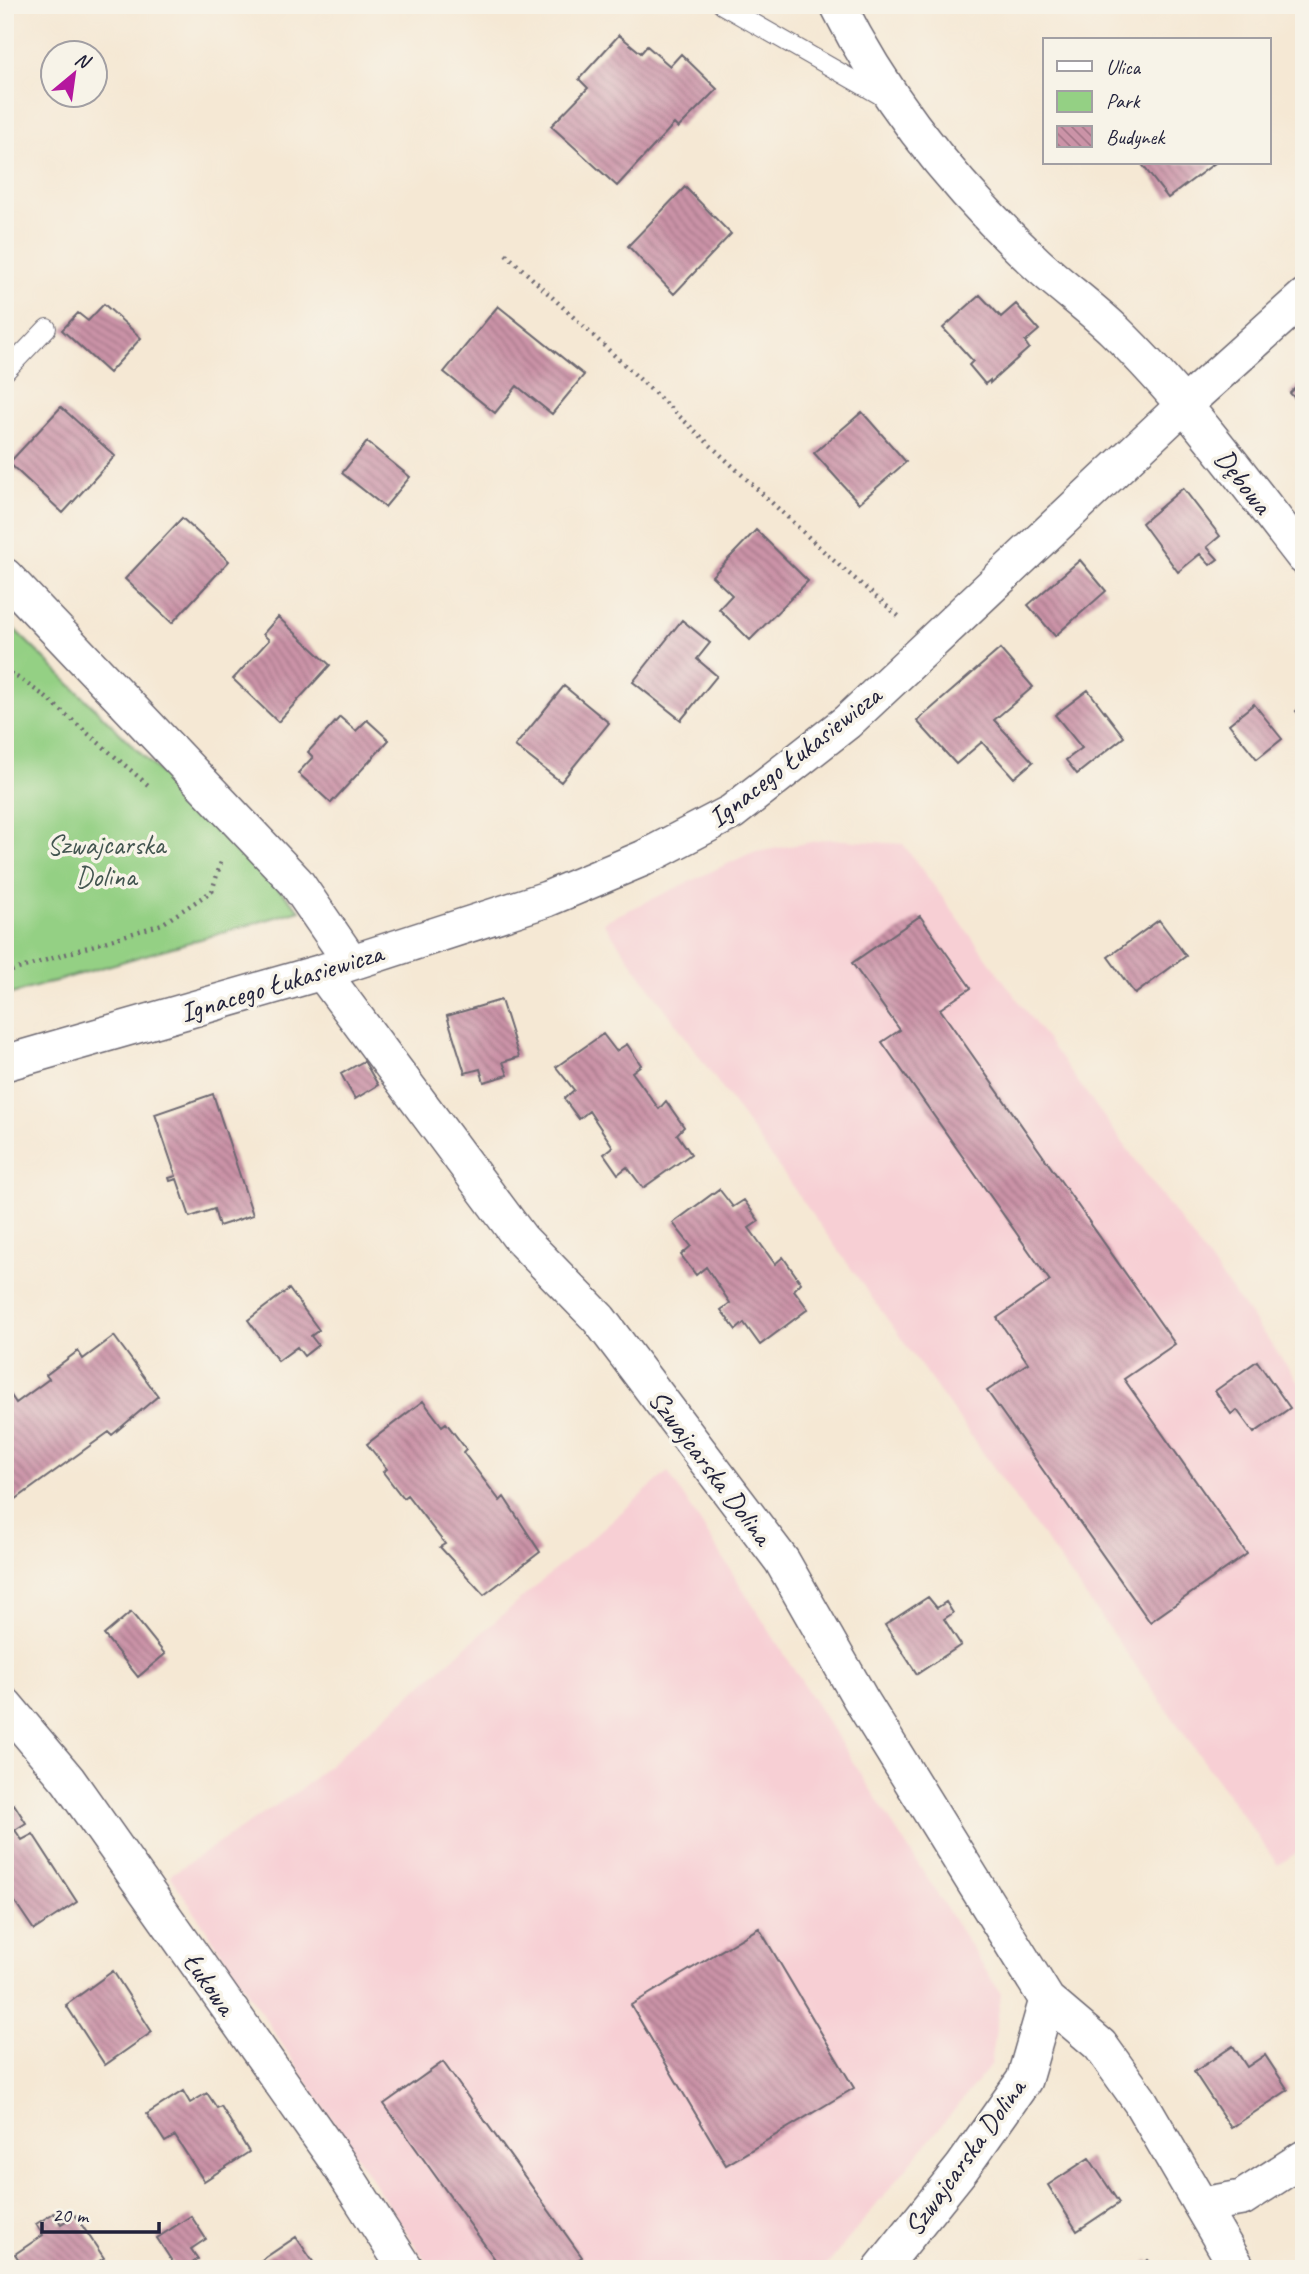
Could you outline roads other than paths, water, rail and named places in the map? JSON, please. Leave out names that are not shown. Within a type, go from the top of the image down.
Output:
[{"type":"street","name":"Dębowa","points":[[838,5],[861,52],[897,105],[966,190],[1037,264],[1112,329],[1185,404],[1304,557]]},
{"type":"street","name":"Ignacego Łukasiewicza","points":[[5,1063],[336,967],[547,899],[645,858],[732,812],[848,722],[929,642],[1304,297]]},
{"type":"street","name":"Szwajcarska Dolina","points":[[5,576],[296,882],[336,967],[521,1239],[600,1319],[782,1561],[860,1698],[1046,2000],[1100,2045],[1140,2101],[1238,2269]]},
{"type":"street","name":"Łukowa","points":[[5,1704],[68,1780],[336,2160],[406,2269]]},
{"type":"street","name":"Szwajcarska Dolina","points":[[881,2269],[962,2168],[1024,2080],[1046,2000]]},
{"type":"street","points":[[1202,2205],[1242,2198],[1304,2158]]},
{"type":"lane","points":[[722,5],[897,105]]},
{"type":"lane","points":[[5,372],[47,328]]}]
